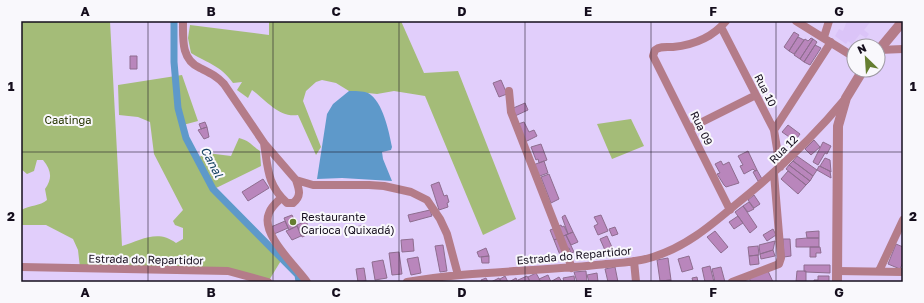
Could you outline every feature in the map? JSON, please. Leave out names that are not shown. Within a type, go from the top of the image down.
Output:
[{"type":"street","points":[[183,21],[184,48],[186,57],[190,63],[218,77],[264,143],[296,180],[300,193],[297,200],[290,204],[281,198],[274,190],[268,178],[264,143]]},
{"type":"street","points":[[796,21],[846,52]]},
{"type":"street","points":[[774,130],[827,40],[829,21]]},
{"type":"street","points":[[886,41],[903,21]]},
{"type":"street","name":"Rua 09","points":[[724,24],[710,36],[688,45],[657,48],[654,50],[653,56],[730,210]]},
{"type":"street","name":"Rua 10","points":[[724,24],[756,95],[774,130],[780,168]]},
{"type":"street","points":[[886,50],[903,49]]},
{"type":"street","points":[[837,282],[836,144],[838,126],[846,98],[858,78]]},
{"type":"street","points":[[509,91],[511,112],[572,268]]},
{"type":"street","points":[[690,128],[756,95]]},
{"type":"street","name":"Rua 12","points":[[730,210],[774,174],[824,124],[846,98]]},
{"type":"street","points":[[732,282],[779,264],[781,258],[774,174]]},
{"type":"street","points":[[296,180],[313,185],[377,185],[419,195],[431,204],[440,219],[447,234],[458,275]]},
{"type":"street","points":[[281,198],[269,212],[267,220],[269,230],[274,240],[307,282]]},
{"type":"street","name":"Estrada do Repartidor","points":[[406,282],[458,275],[572,268],[652,258],[685,244],[701,234],[730,210]]},
{"type":"street","points":[[879,270],[903,220]]},
{"type":"street","points":[[634,261],[636,282]]},
{"type":"street","name":"Estrada do Repartidor","points":[[21,267],[228,271],[268,282]]},
{"type":"street","points":[[837,271],[879,270],[903,272]]},
{"type":"shaded area","points":[[847,21],[871,21],[864,30],[869,34],[866,38],[860,34],[857,38],[846,38],[846,44],[835,36],[839,29],[843,31]]},
{"type":"green space","name":"Caatinga","points":[[21,21],[110,21],[122,246],[156,236],[169,239],[176,243],[183,239],[183,228],[175,225],[173,221],[183,210],[154,154],[150,122],[138,117],[119,115],[118,85],[182,75],[198,121],[183,125],[186,138],[197,158],[207,153],[231,156],[239,138],[248,142],[260,151],[261,166],[214,189],[282,259],[268,282],[228,271],[80,268],[78,250],[73,239],[46,225],[21,225],[21,210],[47,200],[45,189],[48,185],[50,174],[48,167],[43,160],[37,160],[34,171],[27,174],[21,169]]},
{"type":"green space","points":[[269,21],[401,21],[424,73],[458,71],[516,219],[483,235],[425,96],[394,91],[377,94],[349,91],[336,83],[322,80],[316,82],[306,91],[303,101],[321,147],[316,155],[298,115],[285,114],[279,111],[252,90],[248,98],[237,90],[242,82],[233,83],[219,68],[191,53],[188,38],[190,25],[269,35]]},
{"type":"green space","points":[[631,119],[644,146],[612,159],[597,124]]},
{"type":"water","points":[[349,91],[361,91],[368,93],[378,103],[387,125],[392,147],[391,150],[382,152],[383,159],[392,181],[342,178],[317,179],[327,114],[333,104]]},
{"type":"building","points":[[794,32],[799,35],[789,51],[784,47]]},
{"type":"building","points":[[798,37],[804,40],[794,54],[789,51]]},
{"type":"building","points":[[811,38],[813,39],[800,59],[794,55],[805,39],[808,41]]},
{"type":"building","points":[[813,39],[817,42],[804,62],[800,59]]},
{"type":"building","points":[[815,45],[821,48],[810,65],[804,62]]},
{"type":"building","points":[[130,56],[137,56],[137,69],[130,69]]},
{"type":"building","points":[[501,80],[507,94],[499,97],[493,83]]},
{"type":"building","points":[[525,103],[528,110],[515,116],[511,109]]},
{"type":"building","points":[[205,122],[207,127],[201,129],[199,124]]},
{"type":"building","points":[[524,122],[529,132],[534,130],[537,136],[525,142],[518,124]]},
{"type":"building","points":[[788,125],[800,134],[795,141],[782,132]]},
{"type":"building","points":[[207,127],[209,137],[204,139],[198,130]]},
{"type":"building","points":[[814,140],[820,147],[811,155],[805,149]]},
{"type":"building","points":[[823,142],[831,146],[827,154],[825,153],[818,165],[813,162]]},
{"type":"building","points":[[541,144],[547,160],[539,163],[538,159],[536,160],[531,147]]},
{"type":"building","points":[[748,151],[757,170],[755,171],[753,169],[744,174],[740,166],[743,165],[738,156]]},
{"type":"building","points":[[797,156],[817,170],[813,176],[793,161]]},
{"type":"building","points":[[825,158],[830,160],[831,172],[820,166]]},
{"type":"building","points":[[544,161],[548,173],[537,177],[533,165]]},
{"type":"building","points":[[721,161],[723,165],[729,162],[739,183],[726,187],[724,185],[717,174],[720,173],[715,164]]},
{"type":"building","points":[[793,161],[813,176],[810,181],[789,165]]},
{"type":"building","points":[[789,165],[810,181],[806,185],[786,169]]},
{"type":"building","points":[[819,166],[830,171],[831,178],[817,170]]},
{"type":"building","points":[[757,170],[762,179],[758,181],[753,172]]},
{"type":"building","points":[[788,171],[806,185],[798,194],[781,179]]},
{"type":"building","points":[[549,174],[559,199],[551,203],[541,177]]},
{"type":"building","points":[[263,179],[269,188],[248,201],[242,192]]},
{"type":"building","points":[[439,182],[444,196],[447,195],[449,202],[447,203],[448,207],[439,210],[431,185]]},
{"type":"building","points":[[754,195],[760,204],[754,208],[748,200]]},
{"type":"building","points":[[749,202],[754,209],[748,212],[743,206]]},
{"type":"building","points":[[743,206],[757,227],[750,233],[735,212]]},
{"type":"building","points":[[430,210],[432,216],[410,222],[408,215]]},
{"type":"building","points":[[292,215],[297,226],[289,230],[284,218]]},
{"type":"building","points":[[565,215],[573,232],[568,234],[562,217]]},
{"type":"building","points":[[601,215],[608,231],[598,235],[594,226],[598,224],[594,217]]},
{"type":"building","points":[[738,216],[743,223],[734,229],[729,222]]},
{"type":"building","points":[[285,221],[288,228],[274,234],[271,227]]},
{"type":"building","points":[[306,221],[311,233],[302,237],[297,225]]},
{"type":"building","points":[[561,225],[562,227],[564,226],[568,234],[561,237],[556,227]]},
{"type":"building","points":[[297,226],[301,236],[292,240],[286,231]]},
{"type":"building","points":[[361,226],[362,233],[356,234],[354,227]]},
{"type":"building","points":[[615,227],[618,234],[612,236],[609,229]]},
{"type":"building","points":[[555,228],[559,238],[554,240],[550,230]]},
{"type":"building","points":[[773,229],[776,235],[767,241],[763,235]]},
{"type":"building","points":[[715,231],[728,247],[721,253],[707,237]]},
{"type":"building","points":[[819,231],[819,238],[807,238],[806,232]]},
{"type":"building","points":[[573,232],[578,242],[571,245],[566,235]]},
{"type":"building","points":[[566,235],[574,252],[571,253],[569,248],[566,249],[561,237]]},
{"type":"building","points":[[607,236],[615,254],[608,257],[600,239]]},
{"type":"building","points":[[559,238],[565,253],[560,255],[554,240]]},
{"type":"building","points":[[819,238],[819,247],[796,247],[796,239]]},
{"type":"building","points":[[413,239],[414,251],[402,252],[401,240]]},
{"type":"building","points":[[783,239],[790,239],[791,256],[784,257]]},
{"type":"building","points":[[775,241],[773,250],[760,254],[759,245]]},
{"type":"building","points":[[896,244],[903,247],[903,262],[900,269],[888,264]]},
{"type":"building","points":[[443,245],[447,271],[440,272],[435,246]]},
{"type":"building","points":[[758,246],[759,255],[749,256],[748,247]]},
{"type":"building","points":[[810,247],[820,247],[821,253],[816,253],[816,257],[810,257]]},
{"type":"building","points":[[486,248],[489,256],[479,257],[477,252]]},
{"type":"building","points":[[773,250],[775,256],[761,259],[760,254]]},
{"type":"building","points":[[399,252],[402,274],[392,275],[389,253]]},
{"type":"building","points":[[758,255],[759,264],[750,265],[749,256]]},
{"type":"building","points":[[489,256],[489,263],[482,263],[481,257]]},
{"type":"building","points":[[689,256],[693,269],[682,272],[678,259]]},
{"type":"building","points":[[418,257],[421,273],[411,275],[407,259]]},
{"type":"building","points":[[668,258],[671,280],[660,281],[657,260]]},
{"type":"building","points":[[383,260],[387,278],[375,280],[372,262]]},
{"type":"building","points":[[804,265],[830,265],[830,273],[806,272],[804,271]]},
{"type":"building","points":[[710,266],[714,282],[705,282],[702,268]]},
{"type":"building","points":[[615,267],[618,282],[608,282],[605,269]]},
{"type":"building","points":[[721,267],[725,282],[715,282],[712,269]]},
{"type":"building","points":[[364,268],[366,281],[358,282],[356,269]]},
{"type":"building","points":[[586,271],[587,282],[577,282],[574,272]]},
{"type":"building","points":[[768,271],[773,282],[751,282],[749,278]]},
{"type":"building","points":[[797,271],[806,271],[806,282],[796,282]]},
{"type":"building","points":[[536,273],[541,282],[530,282],[528,277]]},
{"type":"building","points":[[597,273],[598,282],[589,282],[587,275]]},
{"type":"building","points":[[548,275],[551,282],[541,282],[539,279]]},
{"type":"building","points":[[505,276],[508,282],[501,282],[500,279]]},
{"type":"building","points":[[527,276],[530,282],[519,282],[518,280]]},
{"type":"building","points":[[574,276],[575,282],[564,282],[563,278]]},
{"type":"building","points":[[818,276],[829,276],[829,282],[814,282],[814,280],[818,280]]},
{"type":"building","points":[[559,277],[562,282],[552,281]]},
{"type":"building","points":[[697,277],[698,282],[693,282],[692,278]]},
{"type":"building","points":[[486,278],[488,282],[482,282],[481,280]]},
{"type":"building","points":[[499,278],[501,282],[491,282]]},
{"type":"building","points":[[516,278],[518,282],[509,282]]},
{"type":"building","points":[[671,280],[671,282],[661,282],[661,281]]},
{"type":"waterway","name":"Canal","points":[[174,21],[174,62],[178,108],[186,138],[213,189],[298,275],[299,282]]},
{"type":"place","name":"Restaurante Carioca (Quixadá)","points":[[293,222]]}]
